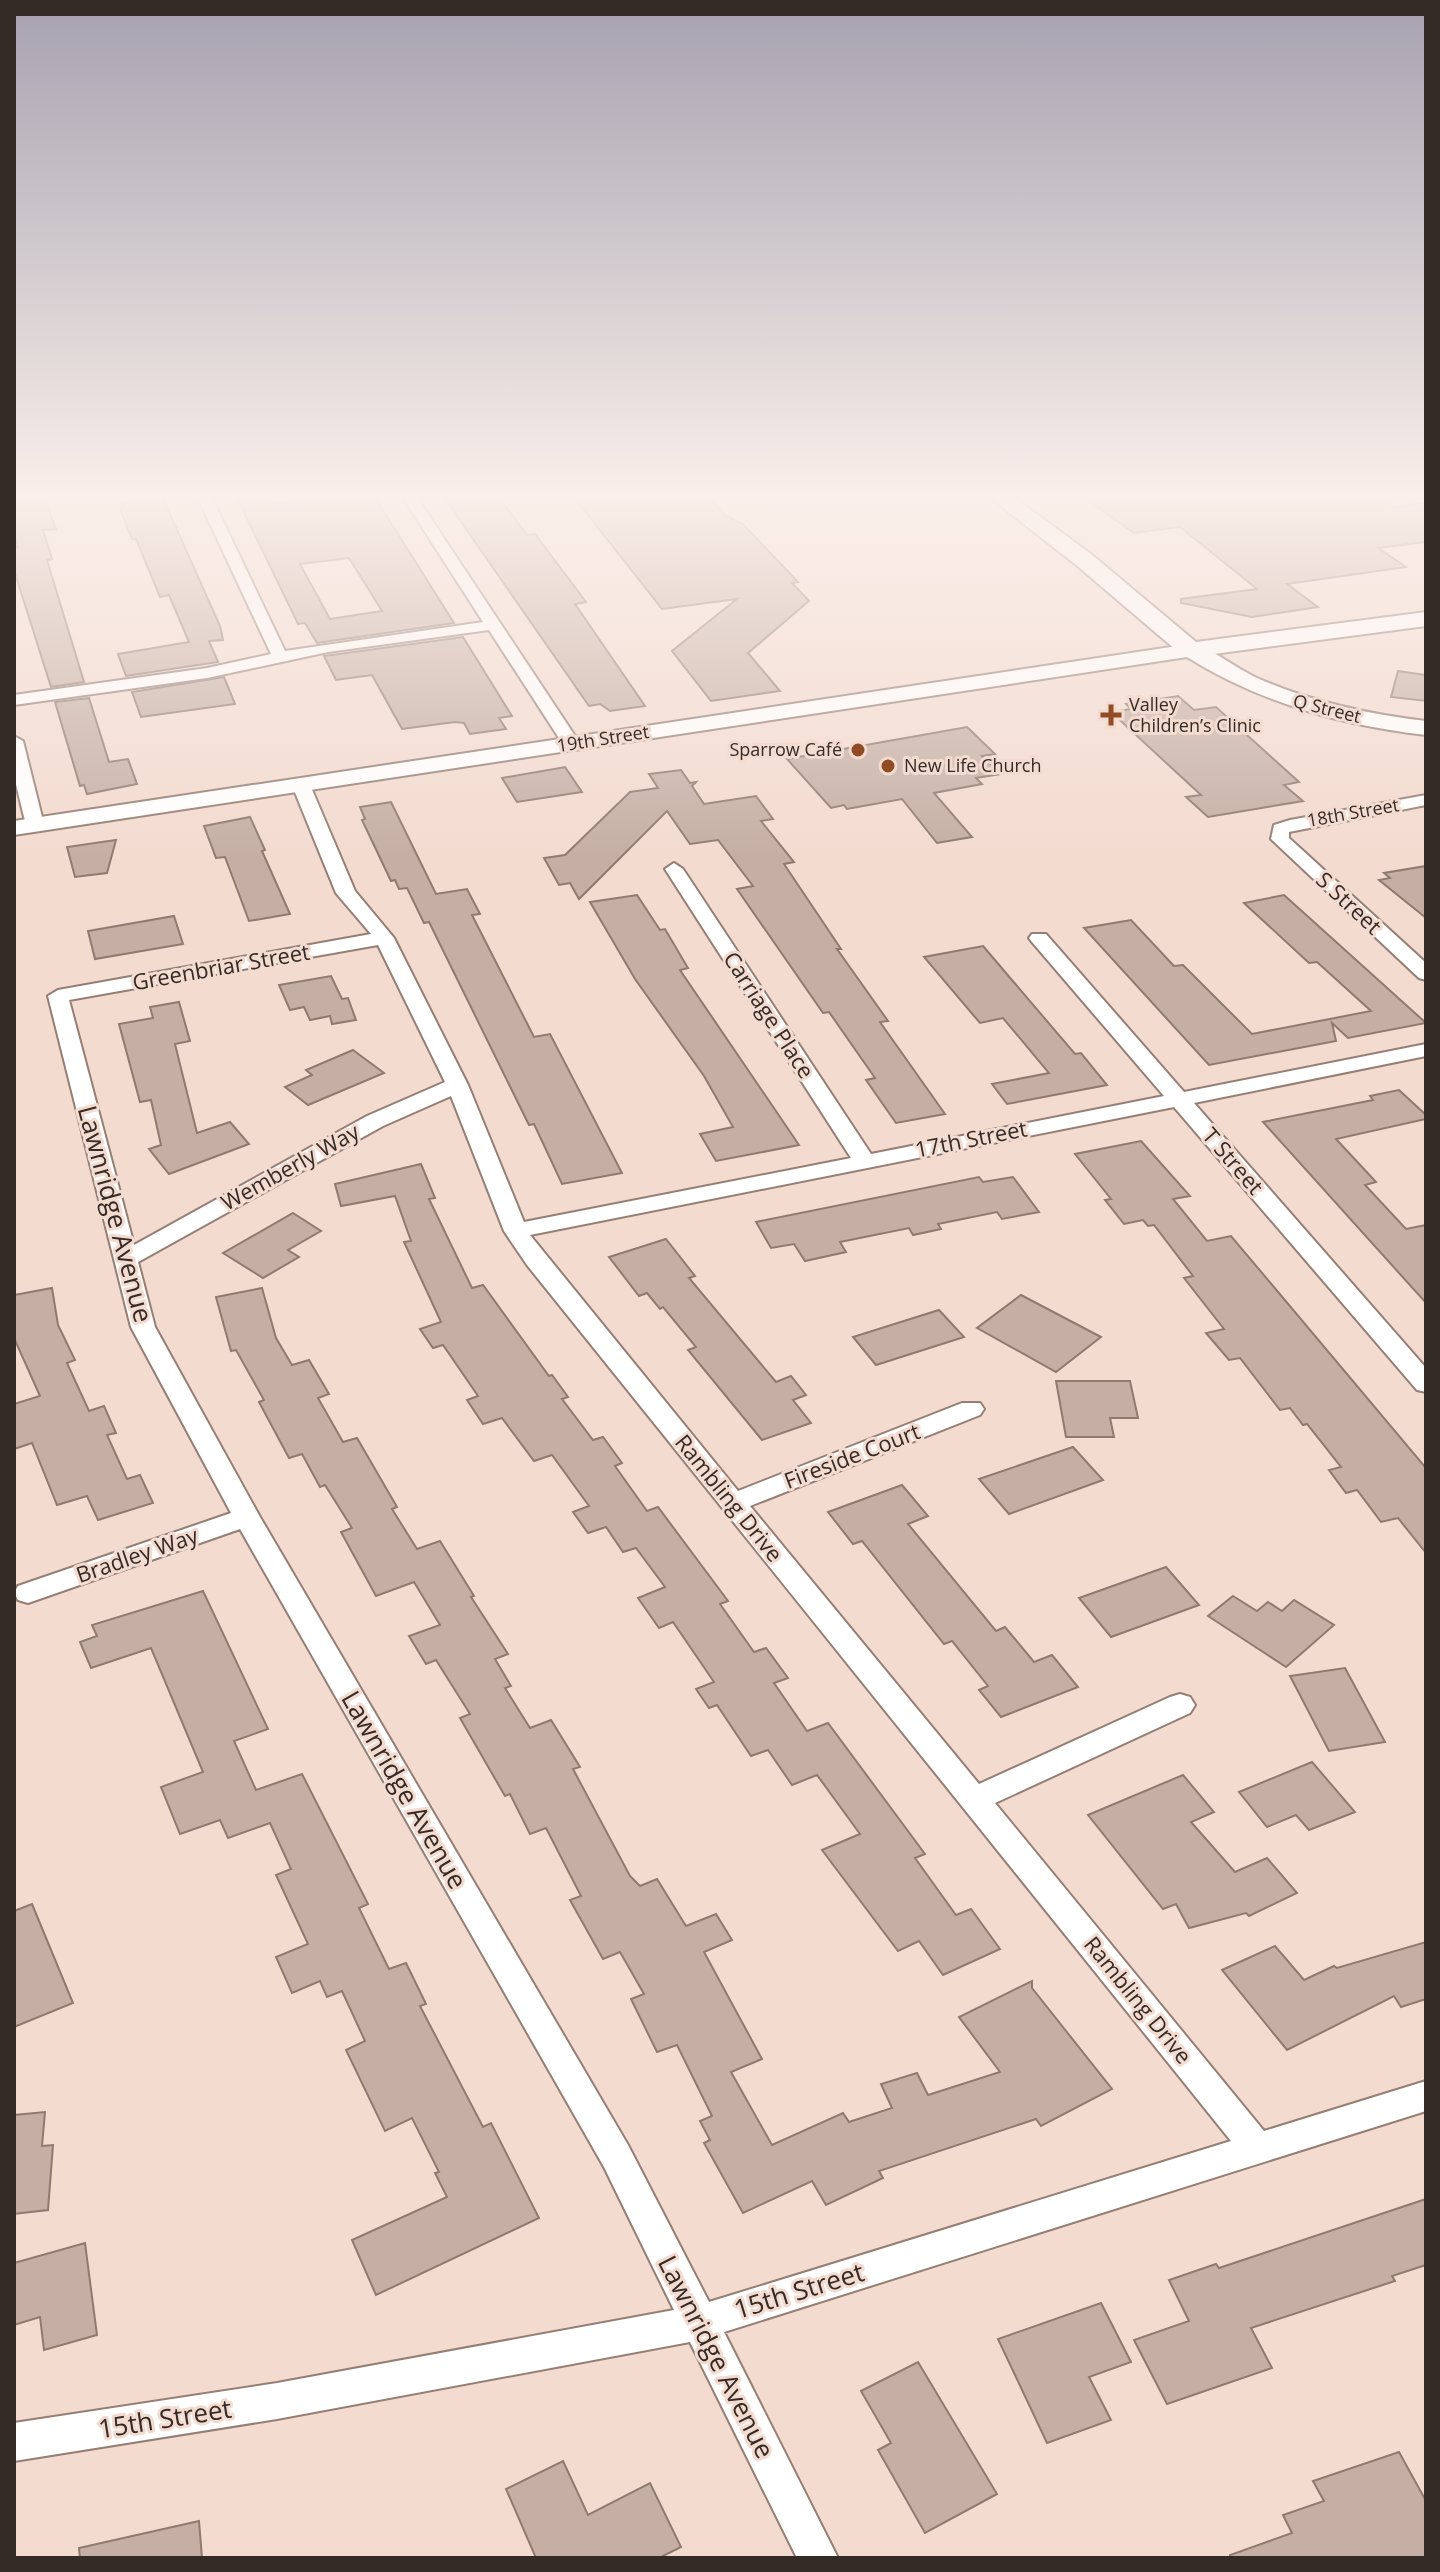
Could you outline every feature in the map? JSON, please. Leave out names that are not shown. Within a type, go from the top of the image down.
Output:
[{"type":"main road","points":[[1151,616],[1191,650],[1426,619]]},
{"type":"street","points":[[261,616],[280,657]]},
{"type":"street","points":[[487,616],[572,745]]},
{"type":"street","points":[[14,700],[207,673],[280,657],[493,625]]},
{"type":"street","name":"Q Street","points":[[1191,650],[1222,671],[1290,701],[1350,716],[1426,728]]},
{"type":"street","name":"19th Street","points":[[24,826],[1191,650]]},
{"type":"street","points":[[14,741],[24,826]]},
{"type":"street","name":"Rambling Drive","points":[[301,785],[346,893],[384,938],[457,1085],[516,1231],[535,1260],[1258,2149]]},
{"type":"street","name":"18th Street","points":[[1280,829],[1426,800]]},
{"type":"street","name":"S Street","points":[[1280,829],[1280,839],[1426,974]]},
{"type":"street","name":"Carriage Place","points":[[674,869],[864,1160]]},
{"type":"street","name":"Greenbriar Street","points":[[58,996],[384,938]]},
{"type":"street","name":"T Street","points":[[1039,938],[1426,1384]]},
{"type":"street","name":"Lawnridge Avenue","points":[[58,996],[143,1327],[247,1517],[616,2156],[818,2558]]},
{"type":"street","name":"17th Street","points":[[516,1231],[1426,1050]]},
{"type":"street","name":"Wemberly Way","points":[[127,1258],[375,1121],[457,1085]]},
{"type":"street","name":"Fireside Court","points":[[733,1503],[971,1409]]},
{"type":"street","name":"Bradley Way","points":[[28,1593],[247,1517]]},
{"type":"street","points":[[975,1799],[1180,1705]]},
{"type":"street","name":"15th Street","points":[[14,2442],[277,2401],[698,2323],[1426,2096]]},
{"type":"building","points":[[29,616],[64,616],[84,682],[51,687]]},
{"type":"building","points":[[178,616],[216,616],[223,640],[209,641],[218,662],[126,676],[118,654],[189,642]]},
{"type":"building","points":[[294,616],[328,616],[330,619],[349,616],[450,616],[454,623],[317,643],[305,623],[298,624]]},
{"type":"building","points":[[526,616],[583,616],[645,706],[610,711],[600,704],[589,706]]},
{"type":"building","points":[[716,616],[791,616],[748,653],[780,691],[711,701],[672,651]]},
{"type":"building","points":[[463,637],[512,716],[499,718],[506,729],[470,734],[464,723],[455,722],[402,729],[372,675],[336,680],[324,656]]},
{"type":"building","points":[[1398,671],[1426,675],[1426,701],[1391,697]]},
{"type":"building","points":[[224,677],[235,704],[141,717],[132,692]]},
{"type":"building","points":[[1178,696],[1194,710],[1216,707],[1299,782],[1284,785],[1303,801],[1208,817],[1186,797],[1201,795],[1111,712],[1131,709],[1126,704]]},
{"type":"building","points":[[89,698],[109,762],[128,759],[137,784],[87,794],[84,785],[80,786],[55,702]]},
{"type":"building","name":"New Life Church","points":[[967,727],[995,754],[982,756],[1001,774],[976,778],[982,784],[934,793],[972,837],[937,843],[902,799],[847,809],[844,805],[831,808],[787,759]]},
{"type":"building","points":[[565,767],[582,792],[517,802],[502,778]]},
{"type":"building","points":[[681,770],[690,783],[696,782],[692,786],[704,804],[756,796],[773,819],[761,821],[794,862],[784,864],[841,949],[837,949],[888,1021],[880,1022],[945,1114],[896,1123],[866,1080],[875,1078],[829,1012],[823,1013],[737,889],[753,886],[718,840],[690,844],[667,811],[579,899],[570,883],[559,885],[544,858],[565,855],[630,792],[658,788],[649,774]]},
{"type":"building","points":[[391,802],[436,894],[467,889],[480,914],[472,915],[534,1037],[550,1034],[622,1173],[562,1184],[534,1124],[529,1125],[429,922],[424,923],[407,888],[399,889],[395,880],[391,881],[362,820],[365,819],[360,807]]},
{"type":"building","points":[[250,817],[290,914],[249,921],[225,857],[216,858],[204,826]]},
{"type":"building","points":[[116,840],[107,873],[75,877],[67,847]]},
{"type":"building","points":[[1426,866],[1426,918],[1379,880],[1390,878],[1384,873]]},
{"type":"building","points":[[637,895],[660,930],[665,929],[688,968],[680,970],[799,1145],[716,1161],[700,1134],[733,1127],[704,1076],[635,979],[590,902]]},
{"type":"building","points":[[1284,895],[1426,1023],[1348,1038],[1332,1023],[1336,1041],[1209,1065],[1084,928],[1131,920],[1174,966],[1183,965],[1252,1034],[1371,1011],[1317,962],[1309,963],[1244,903]]},
{"type":"building","points":[[174,916],[183,944],[95,959],[88,931]]},
{"type":"building","points":[[983,946],[1075,1054],[1081,1053],[1107,1085],[1007,1104],[992,1084],[1049,1073],[1003,1018],[980,1023],[924,957]]},
{"type":"building","points":[[331,976],[342,999],[348,998],[356,1020],[332,1024],[330,1016],[310,1020],[304,1007],[290,1010],[279,985]]},
{"type":"building","points":[[179,1002],[190,1041],[175,1044],[197,1133],[230,1122],[249,1144],[169,1174],[149,1149],[161,1145],[151,1100],[140,1102],[119,1024],[153,1018],[150,1007]]},
{"type":"building","points":[[353,1050],[384,1073],[308,1105],[285,1087],[312,1075],[306,1070]]},
{"type":"building","points":[[1399,1090],[1426,1115],[1426,1119],[1336,1139],[1376,1182],[1365,1185],[1406,1229],[1426,1225],[1426,1303],[1263,1122],[1373,1100],[1370,1096]]},
{"type":"building","points":[[1141,1141],[1190,1196],[1173,1199],[1207,1241],[1231,1236],[1426,1468],[1426,1553],[1398,1518],[1381,1522],[1357,1490],[1346,1493],[1329,1470],[1341,1467],[1307,1424],[1303,1425],[1290,1408],[1280,1410],[1240,1358],[1229,1360],[1206,1333],[1224,1329],[1184,1278],[1193,1276],[1154,1225],[1148,1226],[1143,1220],[1124,1224],[1105,1200],[1111,1199],[1075,1154]]},
{"type":"building","points":[[421,1164],[435,1198],[429,1199],[472,1288],[483,1285],[549,1376],[552,1375],[568,1397],[562,1399],[593,1440],[603,1437],[622,1463],[615,1466],[647,1511],[658,1507],[728,1601],[720,1604],[754,1652],[766,1648],[788,1678],[774,1683],[807,1731],[828,1723],[925,1854],[915,1858],[956,1915],[971,1909],[1000,1949],[943,1975],[919,1941],[898,1951],[822,1850],[860,1834],[817,1775],[792,1785],[768,1750],[751,1756],[717,1705],[709,1708],[696,1689],[714,1682],[673,1622],[659,1628],[638,1598],[665,1587],[636,1548],[623,1552],[606,1527],[588,1533],[573,1512],[589,1506],[552,1455],[534,1461],[502,1418],[483,1424],[467,1400],[478,1396],[443,1345],[433,1348],[420,1329],[441,1322],[404,1242],[411,1241],[395,1196],[341,1206],[335,1184]]},
{"type":"building","points":[[979,1177],[983,1182],[1013,1177],[1039,1212],[1002,1219],[997,1212],[938,1224],[941,1229],[913,1235],[909,1228],[840,1242],[846,1252],[805,1261],[794,1244],[771,1248],[756,1222]]},
{"type":"building","points":[[293,1213],[321,1231],[288,1250],[299,1257],[263,1278],[223,1253]]},
{"type":"building","points":[[666,1239],[695,1276],[689,1278],[776,1382],[791,1376],[806,1395],[793,1400],[811,1423],[762,1440],[688,1350],[696,1347],[663,1307],[660,1309],[647,1293],[639,1296],[609,1257]]},
{"type":"building","points":[[52,1288],[58,1325],[75,1360],[67,1363],[89,1411],[104,1406],[116,1433],[107,1435],[127,1479],[140,1475],[153,1503],[98,1520],[87,1496],[57,1505],[32,1443],[14,1449],[14,1404],[40,1396],[14,1338],[14,1295]]},
{"type":"building","points":[[262,1288],[276,1338],[292,1365],[309,1360],[329,1394],[318,1398],[343,1442],[357,1438],[397,1507],[392,1509],[417,1549],[440,1541],[508,1654],[495,1659],[511,1686],[505,1688],[530,1728],[551,1720],[580,1767],[573,1769],[630,1876],[640,1886],[657,1879],[686,1926],[716,1914],[732,1940],[704,1952],[762,2059],[731,2072],[772,2145],[843,2113],[849,2122],[892,2108],[881,2084],[917,2073],[928,2095],[1000,2072],[959,2017],[1032,1981],[1032,1988],[1112,2089],[1041,2126],[1036,2119],[879,2171],[883,2178],[826,2205],[812,2181],[743,2213],[704,2143],[710,2140],[700,2121],[712,2116],[677,2045],[657,2052],[631,1999],[644,1994],[620,1952],[603,1959],[570,1900],[581,1896],[546,1828],[530,1834],[510,1794],[505,1796],[460,1718],[470,1714],[436,1660],[426,1664],[409,1636],[440,1625],[414,1582],[376,1596],[341,1532],[352,1528],[325,1485],[320,1487],[302,1454],[289,1458],[259,1402],[264,1400],[236,1350],[231,1351],[216,1297]]},
{"type":"building","points":[[1021,1295],[1101,1337],[1056,1372],[977,1328]]},
{"type":"building","points":[[939,1310],[964,1337],[876,1365],[853,1337]]},
{"type":"building","points":[[1056,1381],[1130,1381],[1138,1418],[1110,1418],[1114,1437],[1066,1437]]},
{"type":"building","points":[[1073,1447],[1103,1480],[1009,1514],[979,1479]]},
{"type":"building","points":[[902,1485],[928,1516],[908,1524],[996,1631],[1005,1627],[1034,1662],[1052,1655],[1078,1687],[1001,1717],[979,1690],[988,1686],[952,1641],[944,1644],[862,1541],[853,1544],[828,1512]]},
{"type":"building","points":[[1166,1567],[1199,1605],[1111,1637],[1079,1598]]},
{"type":"building","points":[[203,1591],[268,1729],[234,1741],[256,1790],[302,1774],[368,1904],[359,1908],[389,1969],[406,1963],[426,2004],[420,2006],[483,2127],[491,2123],[539,2218],[376,2295],[352,2240],[447,2197],[435,2173],[439,2172],[412,2118],[385,2131],[346,2050],[365,2041],[342,1991],[327,1997],[320,1981],[292,1993],[276,1957],[308,1944],[276,1875],[291,1869],[270,1823],[228,1838],[220,1820],[180,1834],[161,1787],[203,1772],[151,1648],[91,1668],[80,1642],[97,1636],[92,1625]]},
{"type":"building","points":[[1233,1596],[1257,1611],[1268,1602],[1282,1611],[1294,1600],[1334,1625],[1286,1667],[1208,1616]]},
{"type":"building","points":[[1345,1668],[1385,1742],[1329,1751],[1290,1676]]},
{"type":"building","points":[[1312,1762],[1355,1812],[1309,1830],[1296,1815],[1267,1827],[1239,1792]]},
{"type":"building","points":[[1183,1775],[1214,1812],[1191,1822],[1235,1872],[1267,1858],[1297,1893],[1249,1916],[1246,1913],[1189,1928],[1176,1904],[1163,1909],[1088,1815]]},
{"type":"building","points":[[32,1904],[73,2003],[14,2027],[14,1911]]},
{"type":"building","points":[[1426,1942],[1426,1999],[1401,2007],[1394,1996],[1287,2050],[1222,1970],[1275,1946],[1304,1980],[1334,1966],[1337,1968]]},
{"type":"building","points":[[45,2112],[42,2146],[53,2145],[48,2210],[14,2214],[14,2115]]},
{"type":"building","points":[[1426,2199],[1426,2265],[1392,2276],[1395,2281],[1251,2328],[1272,2368],[1167,2404],[1134,2340],[1189,2321],[1169,2280],[1216,2264],[1219,2268]]},
{"type":"building","points":[[85,2243],[97,2335],[44,2350],[40,2317],[14,2325],[14,2263]]},
{"type":"building","points":[[1101,2303],[1131,2362],[1089,2377],[1111,2420],[1047,2443],[998,2339]]},
{"type":"building","points":[[918,2362],[997,2494],[925,2533],[878,2450],[891,2443],[861,2391]]},
{"type":"building","points":[[1399,2452],[1426,2501],[1426,2558],[1231,2558],[1230,2555],[1292,2533],[1283,2515],[1324,2501],[1313,2481]]},
{"type":"building","points":[[563,2461],[588,2515],[650,2483],[681,2547],[659,2558],[536,2558],[506,2489]]},
{"type":"building","points":[[199,2521],[202,2558],[80,2558],[79,2548]]},
{"type":"place","name":"Valley Children’s Clinic","points":[[1111,715]]},
{"type":"place","name":"Sparrow Café","points":[[858,750]]},
{"type":"place","name":"New Life Church","points":[[888,766]]}]
